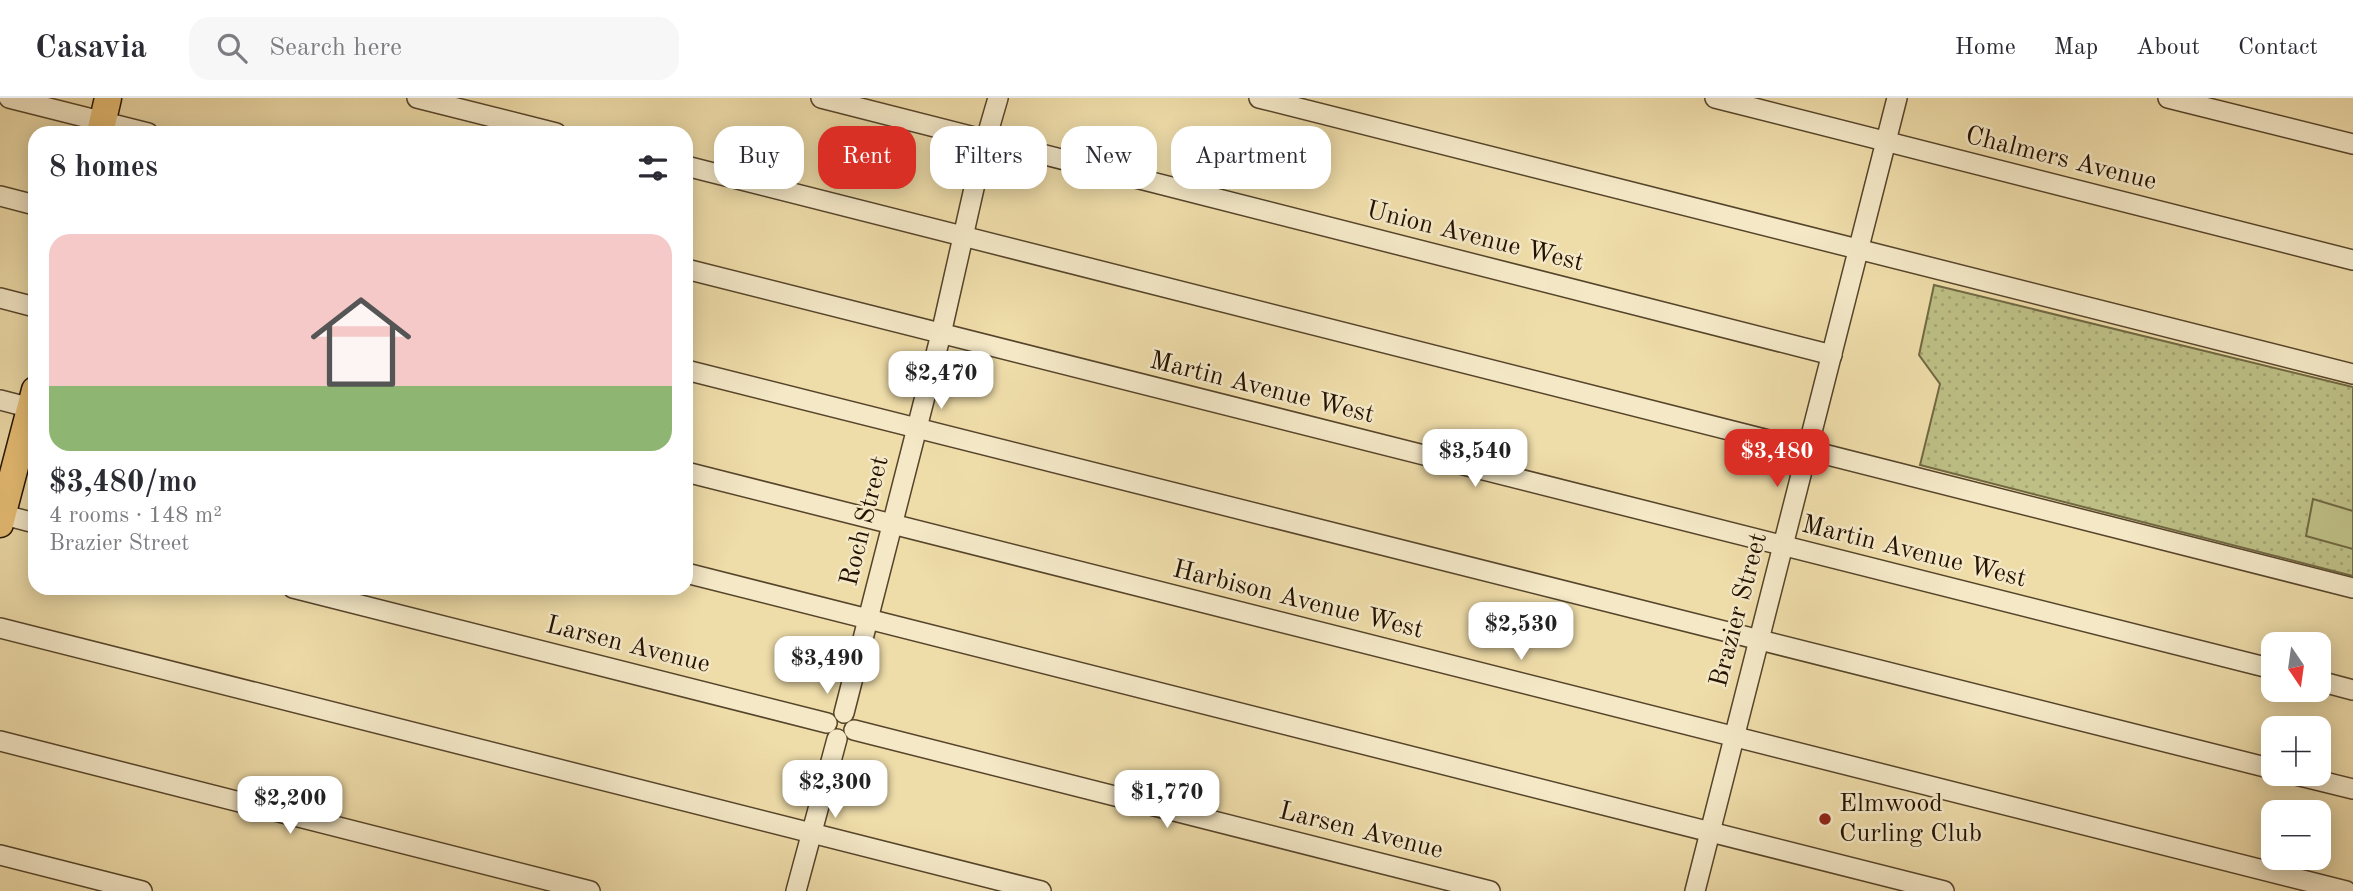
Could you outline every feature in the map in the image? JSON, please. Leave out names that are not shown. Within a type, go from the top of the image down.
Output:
[{"type":"main road","points":[[1,518],[28,420]]},
{"type":"street","points":[[9,98],[104,117],[129,126]]},
{"type":"street","points":[[417,98],[528,126]]},
{"type":"street","name":"Union Avenue West","points":[[821,98],[931,126]]},
{"type":"street","name":"Roch Street","points":[[990,126],[998,98]]},
{"type":"street","points":[[1259,98],[2353,374]]},
{"type":"street","name":"Chalmers Avenue","points":[[1714,98],[2353,260]]},
{"type":"street","name":"Brazier Street","points":[[1695,891],[1897,98]]},
{"type":"street","points":[[2168,98],[2353,144]]},
{"type":"street","name":"Union Avenue West","points":[[1047,156],[1832,355]]},
{"type":"street","points":[[693,168],[2353,588]]},
{"type":"street","name":"Roch Street","points":[[796,891],[941,334],[974,189]]},
{"type":"street","points":[[0,196],[28,203]]},
{"type":"street","name":"Martin Avenue West","points":[[693,271],[2261,667]]},
{"type":"street","points":[[0,298],[28,305]]},
{"type":"street","points":[[693,372],[2261,766]]},
{"type":"street","points":[[0,400],[28,402]]},
{"type":"street","name":"Harbison Avenue West","points":[[693,473],[2346,891]]},
{"type":"street","points":[[1,518],[28,522]]},
{"type":"street","points":[[693,575],[1944,891]]},
{"type":"street","name":"Larsen Avenue","points":[[321,595],[1490,891]]},
{"type":"street","points":[[0,628],[1041,891]]},
{"type":"street","points":[[2331,684],[2353,690]]},
{"type":"street","points":[[0,741],[590,891]]},
{"type":"street","points":[[2331,784],[2353,789]]},
{"type":"street","points":[[0,855],[142,891]]},
{"type":"green space","points":[[1934,285],[2353,387],[2353,576],[1920,465],[1940,384],[1919,355]]},
{"type":"green space","points":[[2313,499],[2353,511],[2353,549],[2306,536]]},
{"type":"place","name":"Elmwood Curling Club","points":[[1825,819]]}]
